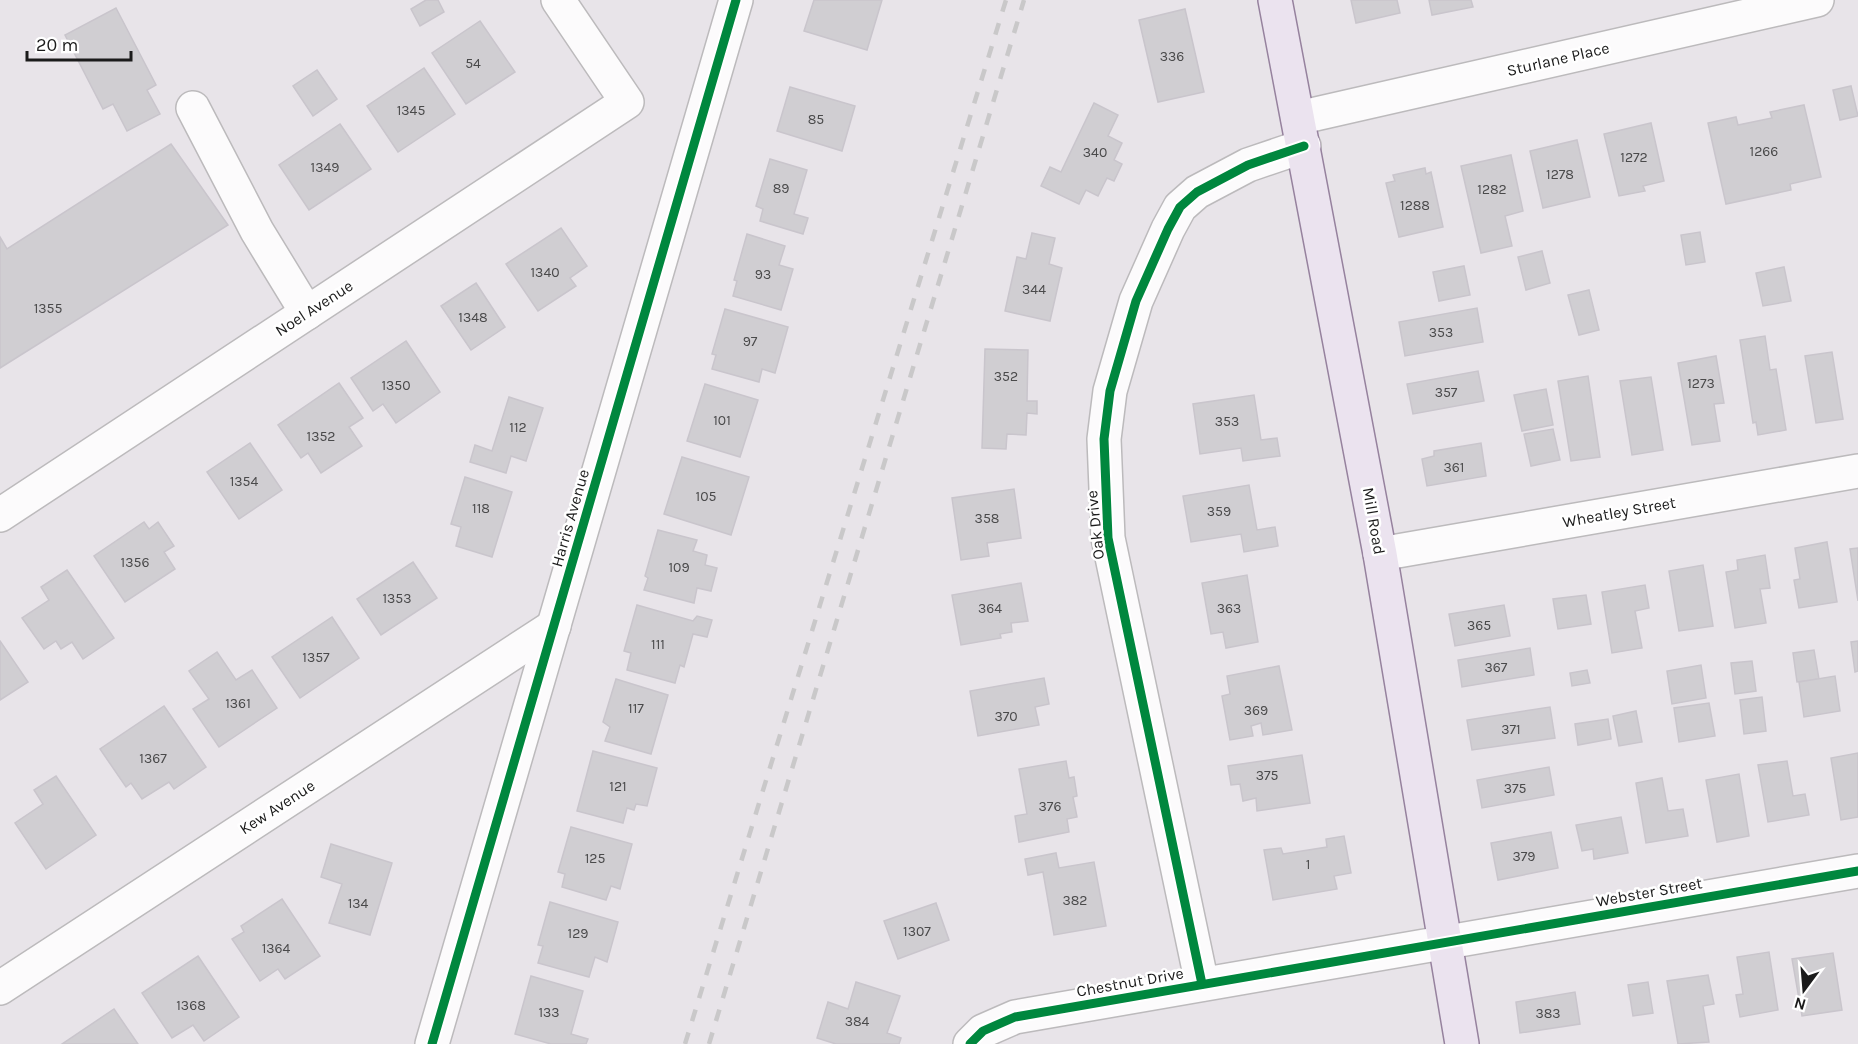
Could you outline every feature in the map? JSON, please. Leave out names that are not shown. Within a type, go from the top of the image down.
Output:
[{"type":"main road","name":"Mill Road","points":[[1275,0],[1380,554],[1462,1044]]},
{"type":"street","name":"Noel Avenue","points":[[0,515],[627,102],[558,0]]},
{"type":"street","name":"Harris Avenue","points":[[432,1044],[736,0]]},
{"type":"street","name":"Sturlane Place","points":[[1301,132],[1817,0]]},
{"type":"street","points":[[193,108],[257,231],[307,313]]},
{"type":"street","name":"Oak Drive","points":[[1202,984],[1108,538],[1104,439],[1110,391],[1136,301],[1180,207],[1197,192],[1248,165],[1301,132]]},
{"type":"street","name":"Wheatley Street","points":[[1380,554],[1858,471]]},
{"type":"street","name":"Kew Avenue","points":[[0,988],[554,626]]},
{"type":"street","name":"Webster Street","points":[[1445,943],[1858,871]]},
{"type":"street","name":"Chestnut Drive","points":[[970,1044],[983,1031],[1015,1017],[1445,943]]},
{"type":"building","points":[[426,0],[438,0],[444,12],[420,26],[411,9]]},
{"type":"building","points":[[814,0],[882,0],[867,50],[804,31]]},
{"type":"building","points":[[1351,0],[1397,0],[1400,13],[1356,23]]},
{"type":"building","points":[[1429,0],[1471,0],[1473,7],[1432,15]]},
{"type":"building","points":[[116,8],[156,85],[147,90],[160,114],[127,131],[113,104],[103,109],[65,35]]},
{"type":"building","points":[[1185,9],[1204,92],[1158,102],[1139,20]]},
{"type":"building","points":[[480,21],[515,72],[466,104],[432,53]]},
{"type":"building","points":[[424,68],[455,114],[398,152],[367,106]]},
{"type":"building","points":[[317,70],[337,99],[313,116],[293,86]]},
{"type":"building","points":[[1851,86],[1858,116],[1840,120],[1833,90]]},
{"type":"building","points":[[790,87],[855,106],[842,151],[777,131]]},
{"type":"building","points":[[1094,103],[1118,115],[1108,136],[1122,143],[1114,160],[1122,164],[1114,181],[1107,178],[1098,196],[1086,190],[1079,204],[1041,186],[1050,167],[1061,172]]},
{"type":"building","points":[[1804,105],[1821,177],[1790,184],[1791,190],[1726,204],[1708,123],[1736,117],[1738,125],[1772,118],[1770,112]]},
{"type":"building","points":[[1651,123],[1664,181],[1643,186],[1645,191],[1619,196],[1604,134]]},
{"type":"building","points":[[340,124],[371,169],[309,210],[279,165]]},
{"type":"building","points":[[1577,140],[1590,197],[1543,208],[1530,151]]},
{"type":"building","points":[[171,144],[228,225],[0,368],[0,237],[7,249]]},
{"type":"building","points":[[1511,155],[1523,211],[1505,216],[1512,246],[1481,253],[1461,166]]},
{"type":"building","points":[[770,159],[807,170],[794,214],[808,218],[803,234],[760,221],[763,209],[756,206]]},
{"type":"building","points":[[1425,168],[1426,174],[1431,172],[1443,227],[1399,237],[1386,183],[1395,181],[1393,175]]},
{"type":"building","points":[[561,228],[587,266],[570,278],[576,286],[538,311],[506,264]]},
{"type":"building","points":[[1700,232],[1705,262],[1686,265],[1681,235]]},
{"type":"building","points":[[1032,233],[1055,238],[1049,264],[1062,268],[1050,321],[1005,311],[1017,257],[1026,259]]},
{"type":"building","points":[[747,234],[785,246],[779,265],[793,269],[781,310],[733,296],[737,281],[734,280]]},
{"type":"building","points":[[1542,251],[1550,283],[1526,290],[1518,257]]},
{"type":"building","points":[[1464,266],[1470,295],[1439,301],[1433,272]]},
{"type":"building","points":[[1784,267],[1791,301],[1763,306],[1756,273]]},
{"type":"building","points":[[476,283],[505,327],[471,350],[441,306]]},
{"type":"building","points":[[1589,290],[1599,330],[1579,335],[1568,295]]},
{"type":"building","points":[[1477,308],[1483,342],[1405,356],[1399,322]]},
{"type":"building","points":[[725,309],[788,327],[775,373],[762,369],[759,382],[712,369],[716,355],[712,354]]},
{"type":"building","points":[[1765,336],[1770,370],[1776,369],[1786,430],[1758,435],[1756,422],[1753,423],[1740,340]]},
{"type":"building","points":[[406,341],[440,392],[396,423],[383,404],[373,411],[351,378]]},
{"type":"building","points":[[985,349],[1028,350],[1027,401],[1037,401],[1037,414],[1027,413],[1026,435],[1007,434],[1006,449],[982,448]]},
{"type":"building","points":[[1832,352],[1843,419],[1816,423],[1805,356]]},
{"type":"building","points":[[1716,356],[1724,403],[1714,404],[1720,441],[1692,445],[1678,363]]},
{"type":"building","points":[[1478,371],[1484,401],[1413,414],[1407,384]]},
{"type":"building","points":[[1588,376],[1600,457],[1571,461],[1558,381]]},
{"type":"building","points":[[1651,377],[1663,450],[1632,455],[1620,381]]},
{"type":"building","points":[[339,383],[363,418],[349,427],[362,446],[321,473],[308,453],[301,458],[278,425]]},
{"type":"building","points":[[705,384],[758,400],[740,457],[687,441]]},
{"type":"building","points":[[1546,389],[1553,425],[1522,431],[1514,395]]},
{"type":"building","points":[[1254,395],[1261,440],[1277,438],[1280,456],[1243,461],[1241,448],[1200,454],[1193,404]]},
{"type":"building","points":[[509,397],[543,408],[526,461],[511,456],[506,473],[470,462],[475,445],[492,451]]},
{"type":"building","points":[[1553,429],[1560,460],[1531,466],[1524,434]]},
{"type":"building","points":[[250,443],[282,490],[239,519],[207,472]]},
{"type":"building","points":[[1481,443],[1486,476],[1427,486],[1422,459],[1434,456],[1434,451]]},
{"type":"building","points":[[682,457],[749,477],[731,535],[664,514]]},
{"type":"building","points":[[465,477],[512,492],[492,557],[456,546],[461,527],[451,524]]},
{"type":"building","points":[[1249,485],[1257,530],[1275,527],[1278,546],[1244,552],[1241,534],[1191,542],[1183,496]]},
{"type":"building","points":[[1014,489],[1021,538],[987,543],[989,556],[961,560],[952,498]]},
{"type":"building","points":[[144,522],[149,529],[158,522],[174,546],[164,552],[175,569],[125,602],[94,556]]},
{"type":"building","points":[[658,530],[697,540],[693,551],[707,555],[705,565],[717,568],[711,591],[697,588],[694,603],[644,590],[648,578],[645,576]]},
{"type":"building","points":[[1827,542],[1837,602],[1799,608],[1794,580],[1800,579],[1795,548]]},
{"type":"building","points":[[1858,548],[1858,601],[1850,549]]},
{"type":"building","points":[[1765,555],[1770,588],[1760,589],[1766,623],[1735,628],[1726,572],[1738,570],[1737,560]]},
{"type":"building","points":[[413,562],[437,598],[381,635],[357,599]]},
{"type":"building","points":[[1703,565],[1713,626],[1679,631],[1669,571]]},
{"type":"building","points":[[67,570],[114,638],[83,659],[72,642],[61,649],[56,641],[44,649],[22,618],[49,600],[41,587]]},
{"type":"building","points":[[1247,575],[1258,642],[1226,648],[1223,632],[1211,634],[1202,583]]},
{"type":"building","points":[[1021,583],[1028,621],[1011,623],[1012,632],[1000,634],[1001,638],[961,645],[952,595]]},
{"type":"building","points":[[1645,585],[1649,608],[1635,611],[1642,648],[1612,653],[1602,592]]},
{"type":"building","points":[[1586,595],[1591,624],[1558,629],[1553,599]]},
{"type":"building","points":[[637,605],[693,621],[697,616],[712,620],[707,637],[693,634],[684,667],[680,665],[675,683],[627,670],[631,653],[624,651]]},
{"type":"building","points":[[1504,605],[1510,636],[1455,646],[1449,614]]},
{"type":"building","points":[[332,617],[359,658],[300,698],[272,657]]},
{"type":"building","points":[[0,641],[28,682],[0,700]]},
{"type":"building","points":[[1858,641],[1858,671],[1855,672],[1851,642]]},
{"type":"building","points":[[1530,648],[1534,675],[1462,687],[1458,660]]},
{"type":"building","points":[[1814,650],[1819,679],[1797,682],[1793,653]]},
{"type":"building","points":[[217,652],[236,680],[252,670],[277,708],[219,747],[193,709],[209,699],[189,671]]},
{"type":"building","points":[[1752,661],[1756,691],[1735,694],[1731,663]]},
{"type":"building","points":[[1701,665],[1706,698],[1672,704],[1667,671]]},
{"type":"building","points":[[1279,666],[1292,730],[1263,735],[1261,723],[1251,726],[1253,736],[1230,740],[1222,696],[1230,694],[1227,676]]},
{"type":"building","points":[[1587,670],[1590,683],[1572,686],[1570,673]]},
{"type":"building","points":[[1835,676],[1840,711],[1804,717],[1799,682]]},
{"type":"building","points":[[1044,678],[1049,704],[1035,707],[1039,725],[978,736],[970,691]]},
{"type":"building","points":[[616,679],[668,695],[651,754],[605,741],[610,727],[603,722]]},
{"type":"building","points":[[1762,697],[1766,731],[1744,734],[1740,700]]},
{"type":"building","points":[[1709,703],[1715,736],[1679,742],[1674,708]]},
{"type":"building","points":[[164,706],[206,767],[174,789],[169,782],[142,799],[131,783],[126,787],[100,749]]},
{"type":"building","points":[[1550,707],[1555,738],[1472,750],[1467,720]]},
{"type":"building","points":[[1636,711],[1642,742],[1619,746],[1613,716]]},
{"type":"building","points":[[1608,719],[1611,739],[1578,745],[1575,724]]},
{"type":"building","points":[[593,751],[657,768],[647,806],[636,804],[634,810],[627,808],[623,823],[577,811]]},
{"type":"building","points":[[1858,753],[1858,817],[1841,820],[1831,758]]},
{"type":"building","points":[[1302,755],[1310,803],[1257,811],[1256,798],[1243,801],[1240,784],[1231,785],[1228,766]]},
{"type":"building","points":[[1066,761],[1069,778],[1074,777],[1077,796],[1073,797],[1077,817],[1067,819],[1069,832],[1019,842],[1015,816],[1027,814],[1019,769]]},
{"type":"building","points":[[1787,761],[1793,796],[1805,794],[1809,815],[1768,822],[1758,765]]},
{"type":"building","points":[[1549,767],[1554,795],[1482,808],[1477,780]]},
{"type":"building","points":[[1739,774],[1749,836],[1717,842],[1706,780]]},
{"type":"building","points":[[56,776],[96,835],[46,869],[15,823],[43,804],[34,790]]},
{"type":"building","points":[[1662,778],[1668,811],[1683,809],[1688,836],[1646,843],[1636,783]]},
{"type":"building","points":[[1621,817],[1628,853],[1594,859],[1593,849],[1582,851],[1576,825]]},
{"type":"building","points":[[571,827],[632,844],[620,889],[611,886],[606,900],[562,887],[565,874],[558,872]]},
{"type":"building","points":[[1551,832],[1558,868],[1498,880],[1491,843]]},
{"type":"building","points":[[1344,836],[1351,873],[1334,876],[1337,889],[1273,900],[1264,850],[1281,848],[1283,854],[1327,847],[1326,839]]},
{"type":"building","points":[[331,844],[392,863],[370,935],[329,923],[342,884],[321,877]]},
{"type":"building","points":[[1056,853],[1059,868],[1094,862],[1106,926],[1054,935],[1043,872],[1028,875],[1025,859]]},
{"type":"building","points":[[282,899],[320,956],[285,979],[278,969],[260,981],[232,939],[244,932],[241,926]]},
{"type":"building","points":[[550,902],[618,922],[607,962],[595,957],[589,977],[538,963],[543,946],[538,945]]},
{"type":"building","points":[[936,903],[949,940],[898,959],[884,921]]},
{"type":"building","points":[[1769,952],[1778,1010],[1740,1017],[1736,995],[1743,994],[1737,957]]},
{"type":"building","points":[[1833,953],[1842,1010],[1802,1016],[1792,959]]},
{"type":"building","points":[[198,956],[239,1017],[204,1041],[193,1025],[172,1038],[142,993]]},
{"type":"building","points":[[1708,975],[1714,1004],[1703,1006],[1709,1042],[1678,1044],[1667,981]]},
{"type":"building","points":[[531,976],[583,991],[571,1034],[588,1039],[586,1044],[551,1044],[515,1034]]},
{"type":"building","points":[[856,982],[900,996],[887,1033],[901,1038],[899,1044],[836,1044],[817,1038],[828,1002],[848,1009]]},
{"type":"building","points":[[1648,982],[1653,1013],[1633,1016],[1628,985]]},
{"type":"building","points":[[1575,992],[1580,1024],[1520,1033],[1516,1002]]},
{"type":"building","points":[[114,1009],[138,1044],[62,1044]]},
{"type":"railway","points":[[685,1044],[1006,0]]},
{"type":"railway","points":[[709,1044],[1024,0]]},
{"type":"cycle path","points":[[432,1044],[736,0]]},
{"type":"cycle path","points":[[1202,984],[1108,538],[1104,439],[1110,391],[1136,301],[1180,207],[1197,192],[1248,165],[1304,146]]},
{"type":"cycle path","points":[[970,1044],[983,1031],[1015,1017],[1858,871]]}]
